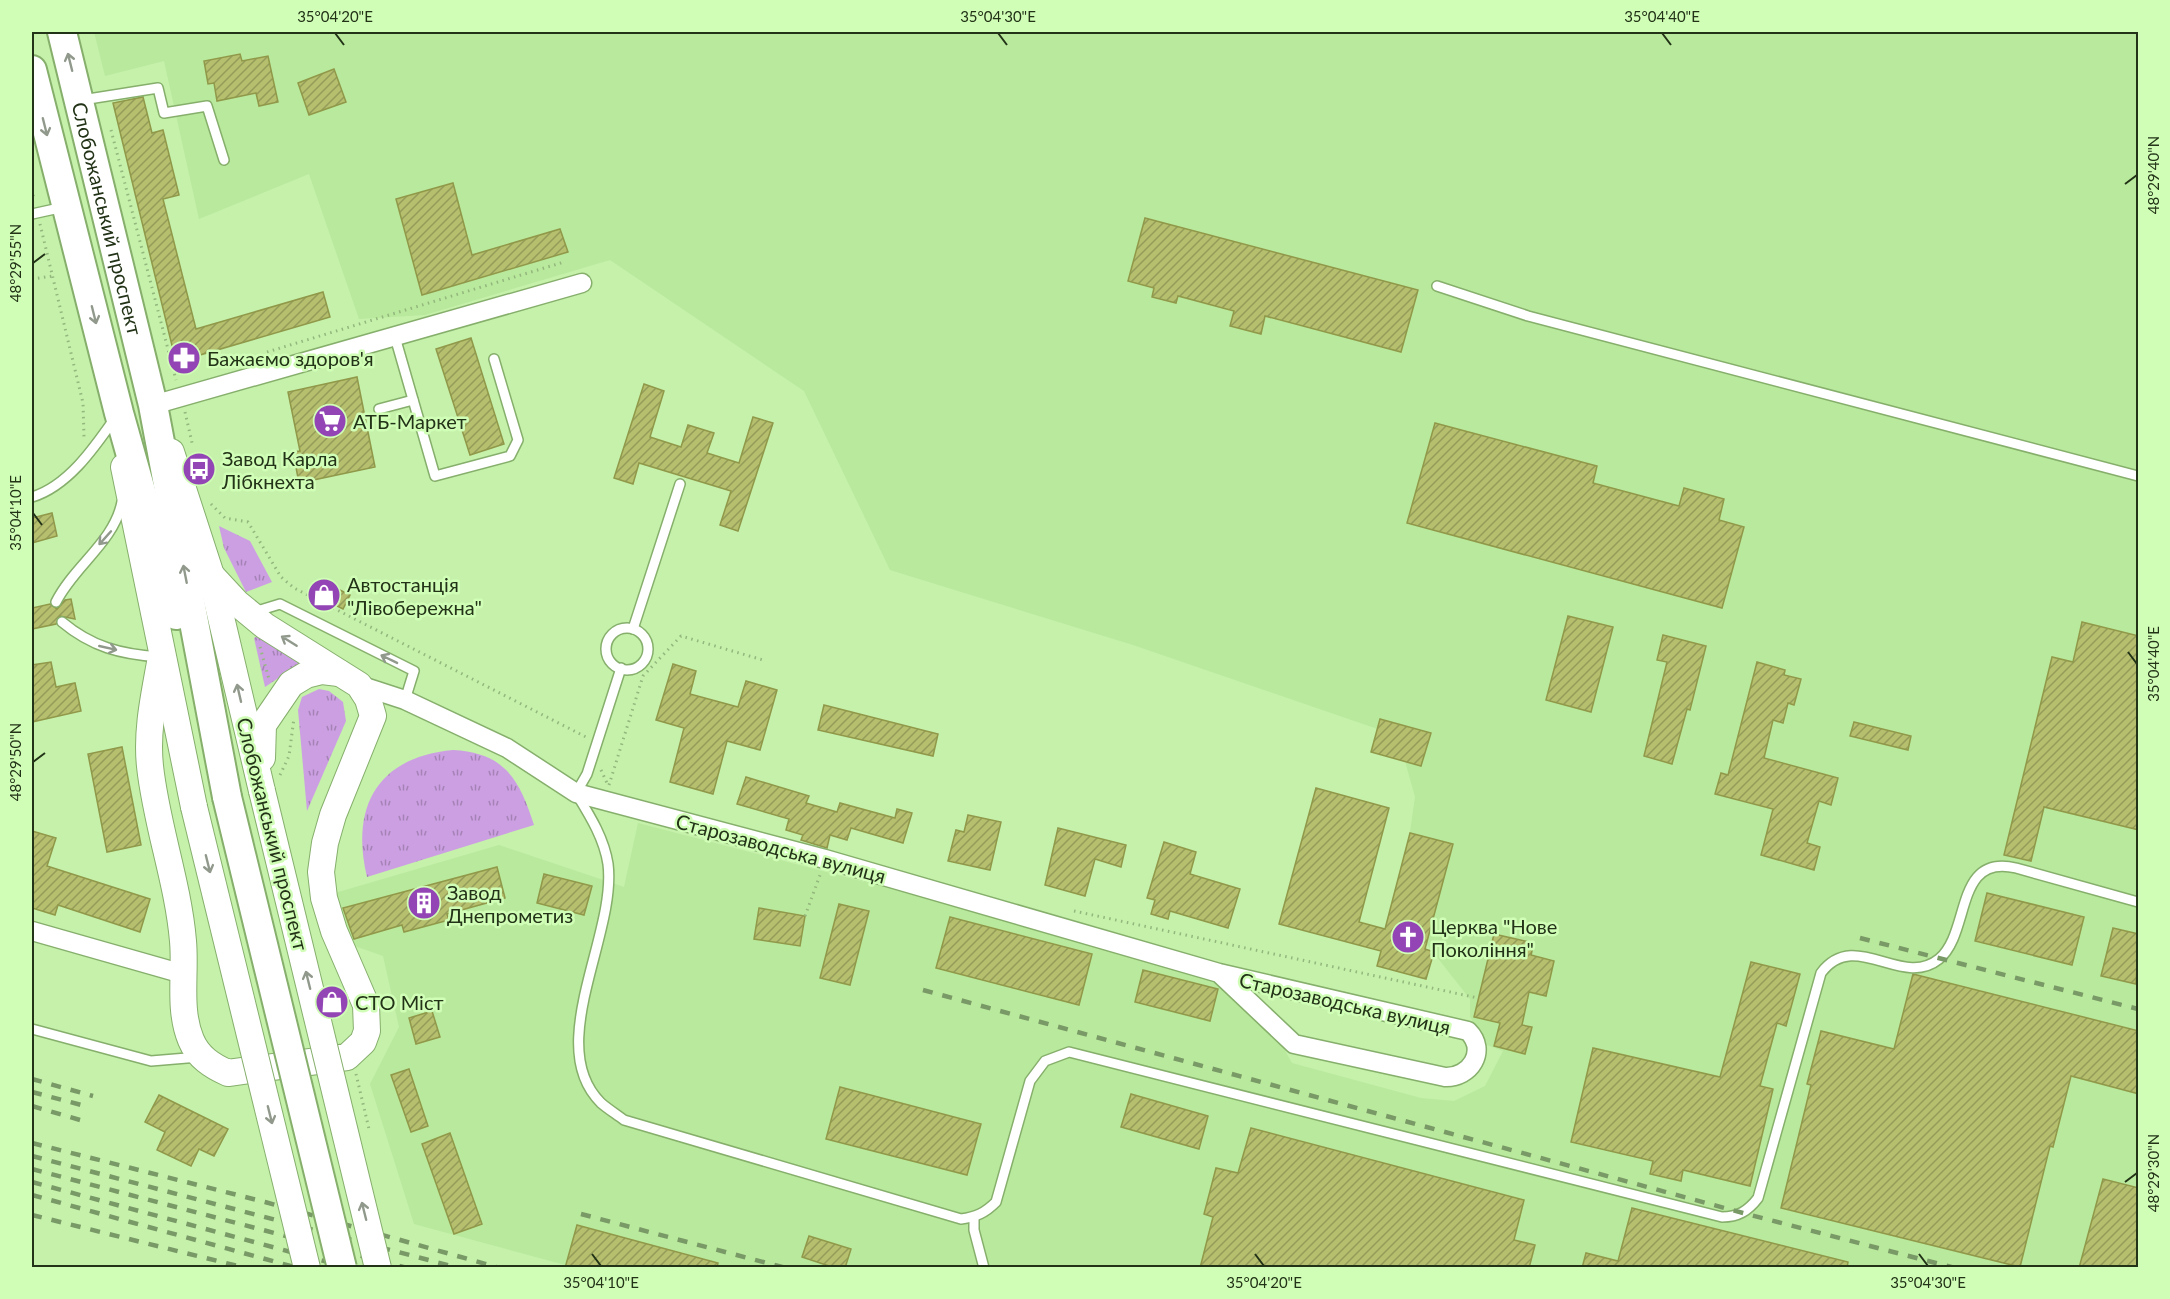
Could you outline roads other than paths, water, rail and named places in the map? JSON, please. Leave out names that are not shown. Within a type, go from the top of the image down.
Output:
[{"type":"main road","name":"Слобожанський проспект","points":[[62,32],[91,99],[153,405],[226,796],[342,1268]]},
{"type":"main road","name":"Слобожанський проспект","points":[[32,70],[66,207],[106,407],[126,484],[194,807],[307,1268]]},
{"type":"main road","name":"Слобожанський проспект","points":[[153,405],[178,470],[210,575],[378,1268]]},
{"type":"main road","name":"Слобожанський проспект","points":[[106,407],[226,796]]},
{"type":"main road","points":[[161,657],[152,711],[150,765],[183,940],[185,1023],[192,1043],[201,1056],[214,1067],[228,1073],[347,1058],[363,1042],[367,1031],[366,1005],[334,931],[324,898],[321,872],[325,843],[333,814],[369,731],[373,716],[371,707],[349,679],[250,614],[210,575]]},
{"type":"main road","points":[[262,791],[263,725],[281,696],[291,684],[306,675],[322,671],[349,679]]},
{"type":"main road","points":[[150,765],[165,752],[178,754],[184,760]]},
{"type":"street","points":[[153,405],[177,386],[395,337],[582,284]]},
{"type":"street","name":"Старозаводська вулиця","points":[[349,679],[405,700],[507,748],[576,794],[825,859],[1219,973],[1468,1031],[1476,1039],[1478,1050],[1474,1062],[1462,1074],[1445,1077],[1294,1044],[1219,973]]},
{"type":"street","points":[[369,731],[384,713],[405,700]]},
{"type":"street","points":[[32,931],[183,974]]},
{"type":"lane","points":[[91,99],[158,88],[164,113],[207,106],[224,160]]},
{"type":"lane","points":[[35,214],[66,207]]},
{"type":"lane","points":[[1437,286],[1528,316],[2139,476]]},
{"type":"lane","points":[[395,337],[435,476],[510,456],[518,440],[494,359]]},
{"type":"lane","points":[[379,409],[413,400]]},
{"type":"lane","points":[[32,497],[44,494],[88,457],[106,407]]},
{"type":"lane","points":[[56,602],[77,568],[112,530],[120,515],[126,484]]},
{"type":"lane","points":[[633,628],[680,484]]},
{"type":"lane","points":[[250,614],[280,604],[414,671],[405,700]]},
{"type":"lane","points":[[62,622],[86,642],[142,656],[161,657]]},
{"type":"lane","points":[[633,628],[645,637],[648,651],[646,658],[635,668],[621,668],[609,660],[606,646],[613,633],[619,629],[633,628]]},
{"type":"lane","points":[[621,668],[587,774],[576,794],[597,827],[608,865],[607,905],[580,1023],[578,1052],[585,1079],[601,1103],[624,1120],[961,1219],[974,1218],[996,1202],[1030,1081],[1036,1069],[1057,1054],[1069,1052],[1711,1215],[1733,1217],[1751,1207],[1758,1198],[1821,973],[1828,964],[1849,955],[1908,967],[1929,966],[1946,952],[1971,884],[1977,876],[1995,866],[2016,868],[2139,902]]},
{"type":"lane","points":[[32,1029],[151,1061],[201,1056]]},
{"type":"lane","points":[[974,1218],[974,1230],[984,1268]]},
{"type":"railway","points":[[1860,938],[2138,1009]]},
{"type":"railway","points":[[923,990],[1743,1213],[1955,1268]]},
{"type":"railway","points":[[32,1079],[93,1096]]},
{"type":"railway","points":[[32,1092],[89,1107]]},
{"type":"railway","points":[[32,1106],[87,1122]]},
{"type":"railway","points":[[32,1143],[265,1202],[500,1268]]},
{"type":"railway","points":[[32,1156],[459,1268]]},
{"type":"railway","points":[[32,1169],[407,1268]]},
{"type":"railway","points":[[32,1182],[350,1268]]},
{"type":"railway","points":[[32,1195],[298,1268]]},
{"type":"railway","points":[[581,1214],[786,1268]]},
{"type":"railway","points":[[32,1215],[246,1268]]},
{"type":"place","name":"Бажаємо здоров'я","points":[[184,358]]},
{"type":"place","name":"АТБ-Маркет","points":[[330,421]]},
{"type":"place","name":"Завод Карла Лібкнехта","points":[[199,469]]},
{"type":"place","name":"Автостанція \"Лівобережна\"","points":[[324,595]]},
{"type":"place","name":"Завод Днепрометиз","points":[[424,903]]},
{"type":"place","name":"Церква \"Нове Покоління\"","points":[[1408,937]]},
{"type":"place","name":"СТО Міст","points":[[332,1002]]}]
